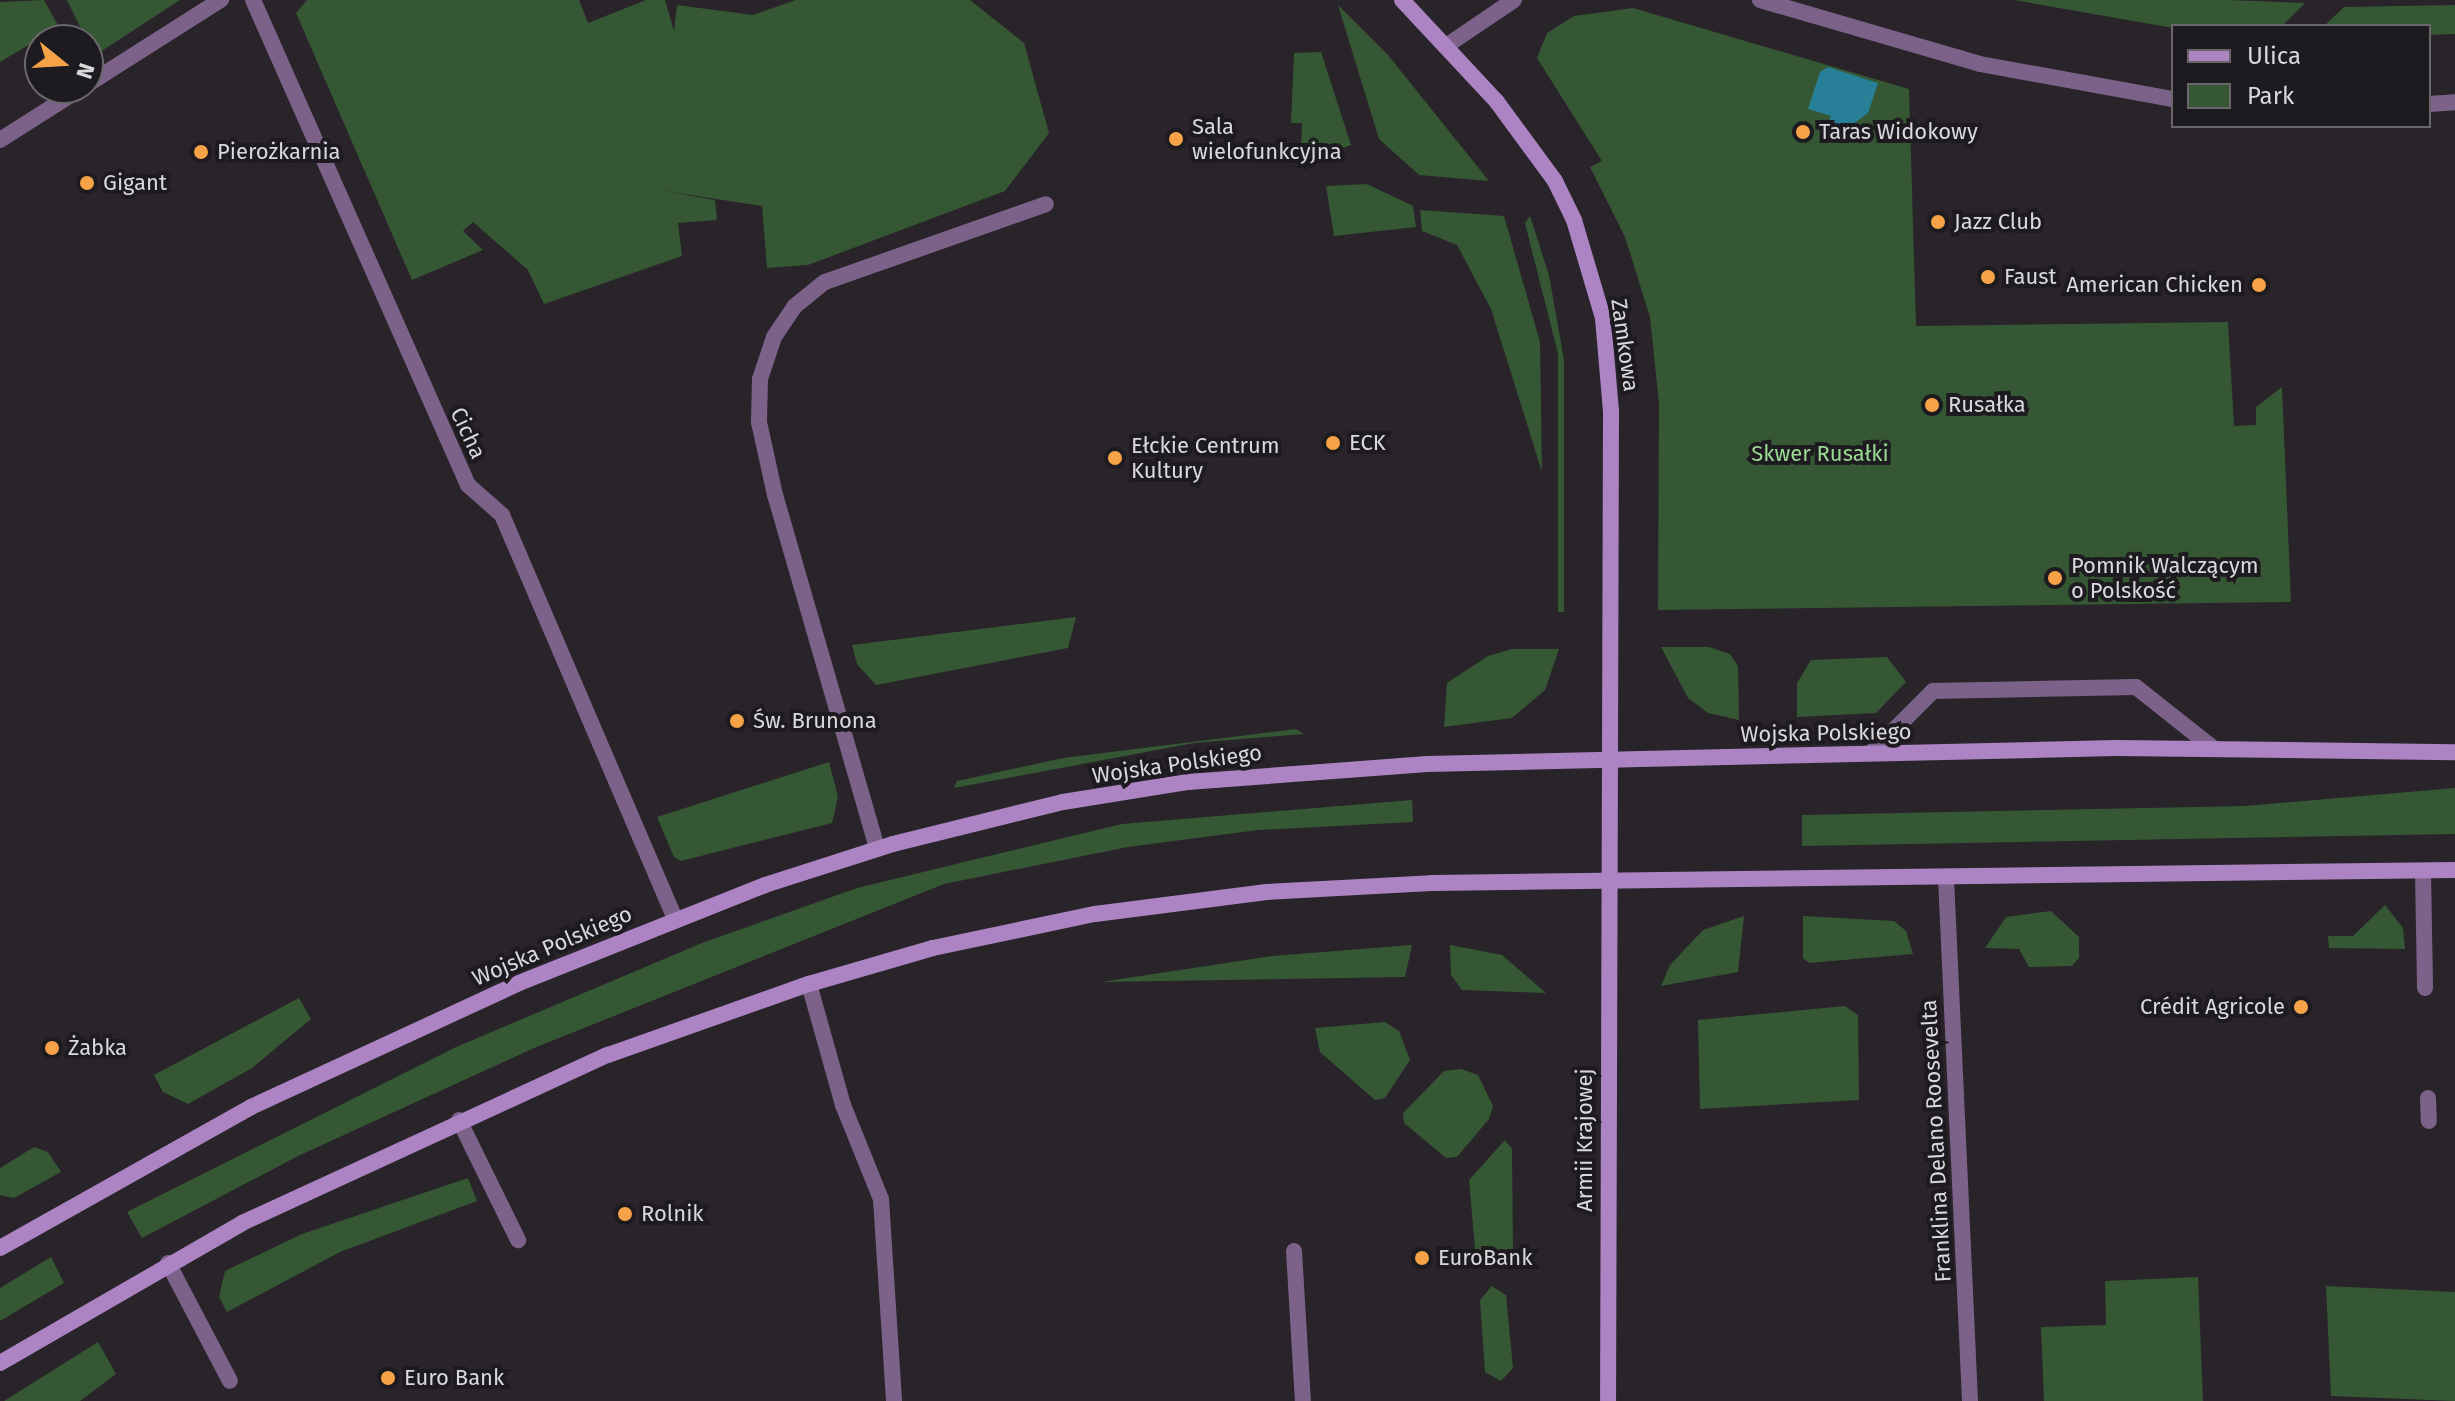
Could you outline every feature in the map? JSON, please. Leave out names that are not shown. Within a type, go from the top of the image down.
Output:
[{"type":"street","points":[[0,140],[221,0]]},
{"type":"street","name":"Cicha","points":[[253,0],[468,485],[502,515],[675,919]]},
{"type":"street","name":"Zamkowa","points":[[1402,0],[1497,102],[1555,181],[1574,220],[1603,318],[1611,411],[1608,879]]},
{"type":"street","points":[[1446,46],[1514,0]]},
{"type":"street","points":[[1760,0],[2006,70],[2171,99]]},
{"type":"street","points":[[2431,104],[2455,102]]},
{"type":"street","points":[[877,848],[775,495],[759,422],[760,379],[774,337],[795,306],[825,282],[1046,204]]},
{"type":"street","points":[[1871,753],[1933,691],[2136,687],[2213,748]]},
{"type":"street","name":"Wojska Polskiego","points":[[0,1248],[251,1107],[452,1013],[675,919],[877,848],[1063,802],[1188,782],[1298,771],[1871,753],[2213,748],[2455,752]]},
{"type":"street","points":[[0,1363],[168,1263],[459,1120],[608,1055],[809,984],[933,948],[1095,914],[1267,892],[1608,879],[1946,878],[2455,870]]},
{"type":"street","points":[[2423,871],[2425,988]]},
{"type":"street","name":"Franklina Delano Roosevelta","points":[[1946,878],[1970,1401]]},
{"type":"street","name":"Armii Krajowej","points":[[1608,879],[1608,1401]]},
{"type":"street","points":[[809,984],[843,1105],[881,1199],[894,1401]]},
{"type":"street","points":[[2428,1098],[2429,1121]]},
{"type":"street","points":[[459,1120],[518,1240]]},
{"type":"street","points":[[1294,1251],[1303,1401]]},
{"type":"street","points":[[168,1263],[230,1381]]},
{"type":"green space","points":[[44,0],[57,24],[24,24],[24,48],[0,62],[0,2]]},
{"type":"green space","points":[[67,0],[180,0],[104,49],[104,24],[79,24]]},
{"type":"green space","points":[[307,0],[579,0],[588,23],[646,0],[665,0],[674,31],[677,5],[753,15],[796,0],[970,0],[1024,43],[1049,133],[1005,191],[808,265],[767,268],[762,206],[658,190],[715,200],[717,220],[678,223],[682,256],[544,304],[528,270],[473,222],[463,231],[483,250],[412,280],[296,13]]},
{"type":"green space","points":[[2014,0],[2305,3],[2284,24],[2171,24],[2171,28]]},
{"type":"green space","points":[[1338,5],[1388,55],[1489,181],[1419,175],[1379,139]]},
{"type":"green space","points":[[2455,5],[2455,34],[2431,35],[2431,24],[2326,24],[2344,7]]},
{"type":"green space","name":"Skwer Rusałki","points":[[1633,8],[1909,89],[1916,326],[2228,322],[2234,426],[2256,425],[2256,407],[2282,387],[2291,602],[1658,610],[1659,403],[1650,317],[1625,237],[1590,167],[1602,161],[1537,58],[1547,33],[1574,16]]},
{"type":"green space","points":[[1321,52],[1351,145],[1317,157],[1314,150],[1301,149],[1302,123],[1291,123],[1294,53]]},
{"type":"green space","points":[[1367,184],[1413,206],[1416,227],[1334,236],[1326,186]]},
{"type":"green space","points":[[1420,210],[1504,216],[1540,342],[1542,472],[1491,309],[1457,245],[1422,231]]},
{"type":"green space","points":[[1530,216],[1549,275],[1564,360],[1564,612],[1558,612],[1558,354],[1525,223]]},
{"type":"green space","points":[[1076,617],[1068,648],[876,685],[857,664],[852,645]]},
{"type":"green space","points":[[1661,647],[1709,647],[1730,654],[1738,666],[1739,720],[1708,713],[1688,698]]},
{"type":"green space","points":[[1512,649],[1559,649],[1545,690],[1512,718],[1444,727],[1447,683],[1488,656]]},
{"type":"green space","points":[[1887,657],[1906,682],[1876,713],[1797,717],[1797,683],[1811,660]]},
{"type":"green space","points":[[1296,729],[1304,734],[1194,743],[954,788],[957,781],[1063,758]]},
{"type":"green space","points":[[829,762],[838,797],[832,823],[681,861],[674,857],[657,817]]},
{"type":"green space","points":[[2455,788],[2455,834],[1802,846],[1802,815],[2245,806]]},
{"type":"green space","points":[[1412,800],[1413,822],[1258,830],[1128,847],[944,884],[534,1048],[298,1156],[142,1238],[127,1212],[456,1047],[702,943],[857,888],[1122,824]]},
{"type":"green space","points":[[2385,905],[2403,928],[2405,949],[2329,948],[2328,936],[2353,936]]},
{"type":"green space","points":[[2051,911],[2079,937],[2079,958],[2072,966],[2029,967],[2019,949],[1985,948],[2006,917]]},
{"type":"green space","points":[[1744,916],[1738,972],[1661,986],[1670,965],[1703,930]]},
{"type":"green space","points":[[1803,916],[1894,921],[1906,931],[1913,954],[1809,963],[1803,958]]},
{"type":"green space","points":[[1412,945],[1405,977],[1101,982],[1272,956]]},
{"type":"green space","points":[[1450,945],[1502,955],[1546,993],[1462,990],[1451,975]]},
{"type":"green space","points":[[299,998],[311,1019],[252,1068],[188,1104],[163,1092],[154,1075]]},
{"type":"green space","points":[[1845,1006],[1858,1015],[1859,1100],[1700,1109],[1698,1020]]},
{"type":"green space","points":[[1385,1022],[1399,1031],[1410,1060],[1385,1098],[1375,1100],[1320,1052],[1315,1028]]},
{"type":"green space","points":[[1461,1069],[1478,1075],[1493,1106],[1489,1119],[1457,1157],[1446,1158],[1404,1123],[1403,1113],[1444,1071]]},
{"type":"green space","points":[[1505,1140],[1512,1149],[1513,1254],[1507,1264],[1482,1264],[1476,1260],[1469,1180]]},
{"type":"green space","points":[[34,1147],[48,1152],[61,1172],[14,1198],[0,1195],[0,1168]]},
{"type":"green space","points":[[468,1178],[477,1201],[340,1252],[227,1312],[219,1297],[225,1271],[302,1234]]},
{"type":"green space","points":[[51,1257],[64,1283],[0,1321],[0,1288]]},
{"type":"green space","points":[[2198,1277],[2203,1401],[2044,1401],[2041,1327],[2106,1325],[2105,1281]]},
{"type":"green space","points":[[1492,1286],[1506,1295],[1513,1368],[1501,1381],[1485,1372],[1480,1300]]},
{"type":"green space","points":[[2326,1286],[2455,1292],[2455,1401],[2331,1396]]},
{"type":"green space","points":[[98,1342],[116,1374],[80,1401],[4,1401]]},
{"type":"water","points":[[1828,67],[1878,83],[1868,113],[1837,136],[1825,134],[1831,116],[1808,109],[1820,72]]},
{"type":"place","name":"Taras Widokowy","points":[[1803,132]]},
{"type":"place","name":"Sala wielofunkcyjna","points":[[1176,139]]},
{"type":"place","name":"Pierożkarnia","points":[[201,152]]},
{"type":"place","name":"Gigant","points":[[87,183]]},
{"type":"place","name":"Jazz Club","points":[[1938,222]]},
{"type":"place","name":"Faust","points":[[1988,277]]},
{"type":"place","name":"American Chicken","points":[[2259,285]]},
{"type":"place","name":"Rusałka","points":[[1932,405]]},
{"type":"place","name":"ECK","points":[[1333,443]]},
{"type":"place","name":"Ełckie Centrum Kultury","points":[[1115,458]]},
{"type":"place","name":"Pomnik Walczącym o Polskość","points":[[2055,578]]},
{"type":"place","name":"Św. Brunona","points":[[737,721]]},
{"type":"place","name":"Crédit Agricole","points":[[2301,1007]]},
{"type":"place","name":"Żabka","points":[[52,1048]]},
{"type":"place","name":"Rolnik","points":[[625,1214]]},
{"type":"place","name":"EuroBank","points":[[1422,1258]]},
{"type":"place","name":"Euro Bank","points":[[388,1378]]}]
